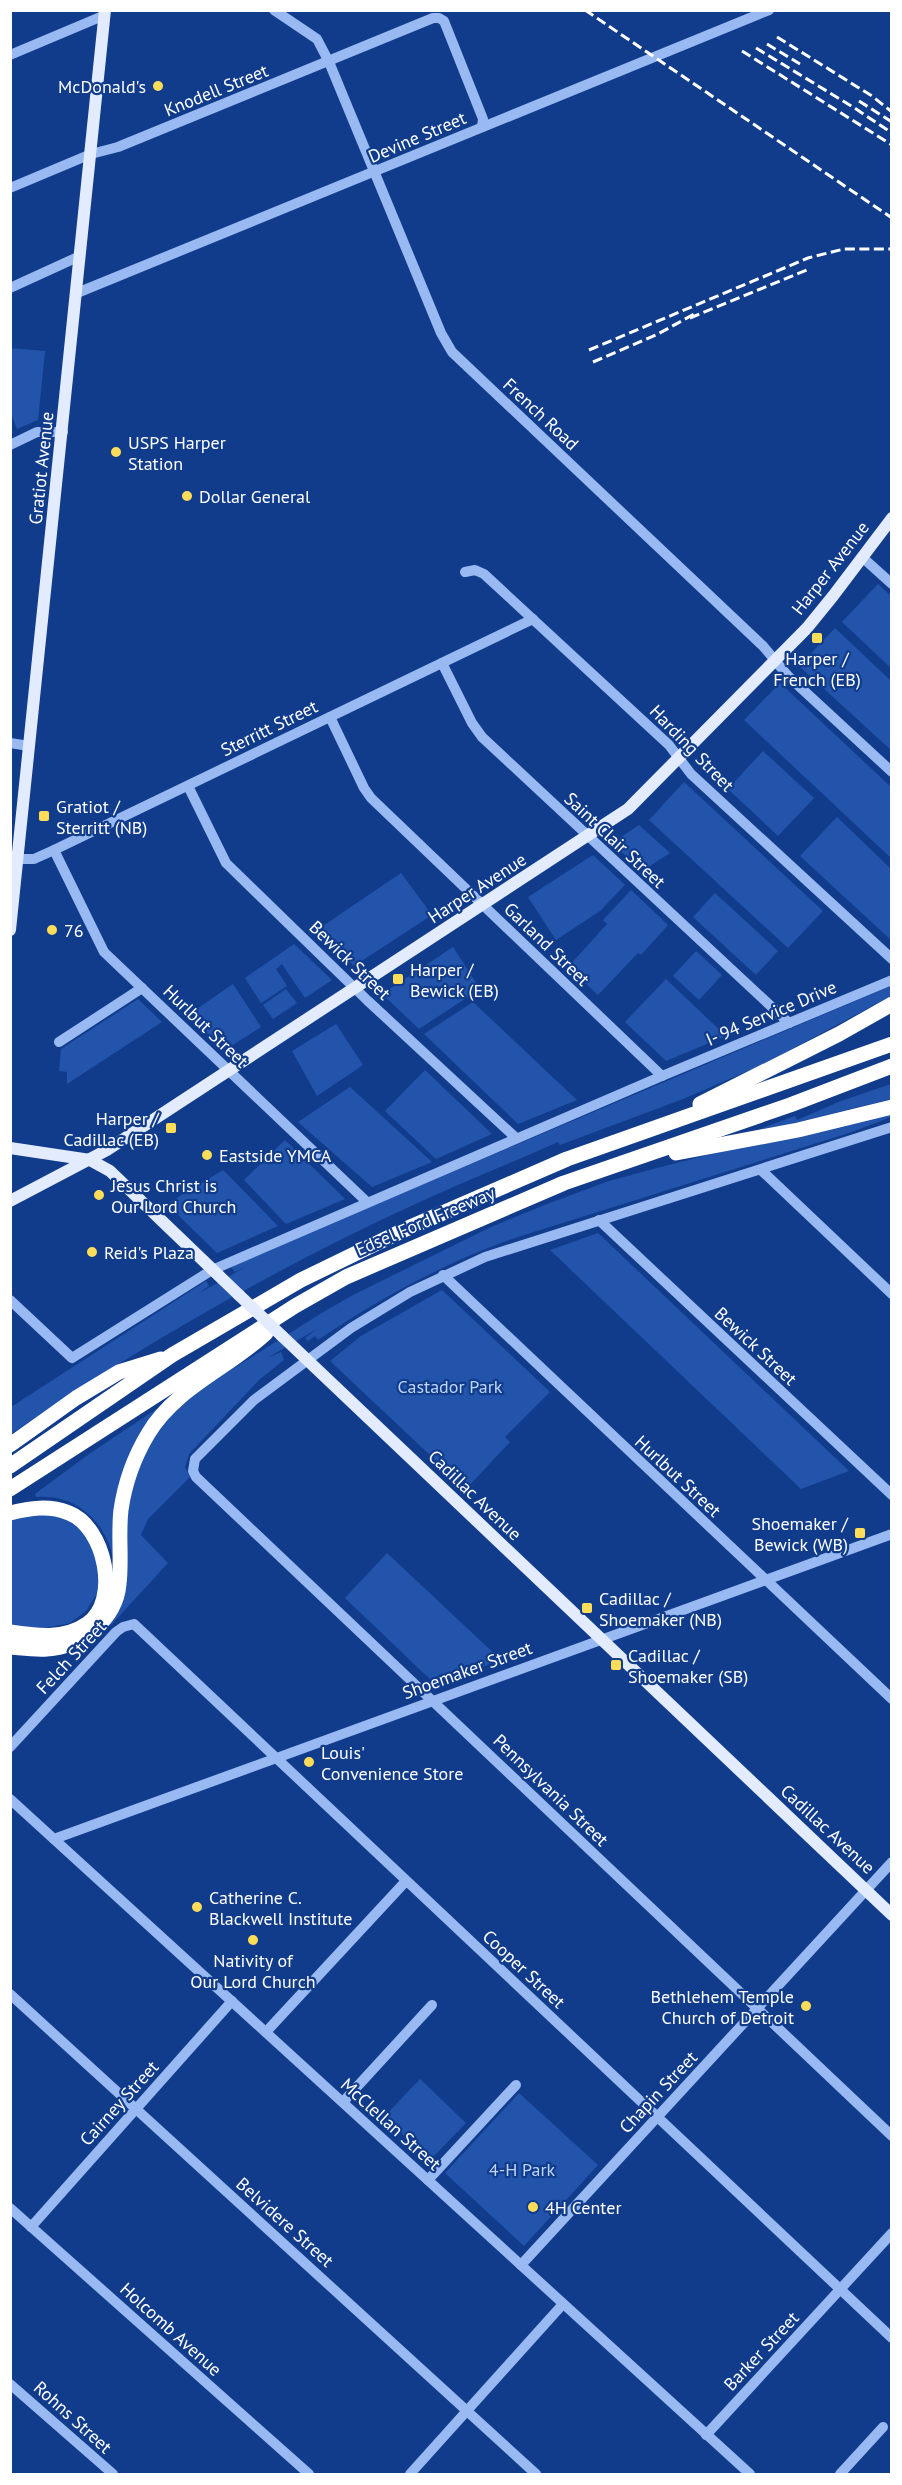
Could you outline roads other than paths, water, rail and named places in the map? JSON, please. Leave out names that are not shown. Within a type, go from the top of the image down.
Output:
[{"type":"highway","points":[[650,1129],[838,1034],[891,1004]]},
{"type":"highway","name":"Edsel Ford Freeway","points":[[10,1466],[172,1355],[301,1280],[406,1229],[567,1159],[891,1044]]},
{"type":"highway","name":"Edsel Ford Freeway","points":[[10,1489],[294,1306],[346,1277],[564,1183],[790,1105],[891,1066]]},
{"type":"highway","points":[[626,1162],[798,1130],[891,1107]]},
{"type":"highway","points":[[10,1647],[46,1649],[59,1647],[88,1634],[104,1619],[114,1601],[119,1583],[121,1512],[128,1473],[149,1431],[184,1394],[255,1343],[294,1306]]},
{"type":"highway","points":[[10,1445],[76,1398],[119,1372],[172,1355]]},
{"type":"highway","points":[[10,1514],[30,1508],[53,1508],[72,1513],[85,1524],[94,1538],[103,1558],[106,1581],[105,1596],[89,1623],[73,1632],[39,1636],[10,1632]]},
{"type":"main road","name":"Gratiot Avenue","points":[[10,930],[13,880],[18,859],[105,13]]},
{"type":"main road","name":"Harper Avenue","points":[[10,1201],[90,1160],[628,809],[775,661],[820,612],[891,518]]},
{"type":"main road","name":"Cadillac Avenue","points":[[10,1148],[90,1160],[110,1171],[891,1915]]},
{"type":"street","name":"French Road","points":[[274,10],[317,39],[329,62],[441,333],[452,352],[763,646],[788,676],[891,772]]},
{"type":"street","name":"Devine Street","points":[[77,293],[769,10]]},
{"type":"street","points":[[10,55],[105,13]]},
{"type":"street","name":"Knodell Street","points":[[10,188],[90,154],[118,147],[434,18],[444,21],[483,119],[482,127]]},
{"type":"street","points":[[10,288],[80,256]]},
{"type":"street","points":[[11,444],[37,432],[63,432]]},
{"type":"street","points":[[862,557],[891,584]]},
{"type":"street","name":"Harding Street","points":[[465,572],[475,570],[484,574],[669,745],[691,774],[891,959]]},
{"type":"street","name":"Sterritt Street","points":[[18,859],[34,859],[54,850],[533,619]]},
{"type":"street","name":"Saint Clair Street","points":[[442,663],[472,723],[482,737],[789,1023]]},
{"type":"street","name":"Garland Street","points":[[330,717],[368,793],[662,1076]]},
{"type":"street","points":[[10,743],[29,746]]},
{"type":"street","name":"Bewick Street","points":[[188,786],[226,863],[516,1138]]},
{"type":"street","name":"Hurlbut Street","points":[[54,850],[100,946],[367,1202]]},
{"type":"street","name":"I- 94 Service Drive","points":[[662,1076],[891,980]]},
{"type":"street","points":[[59,1042],[142,988]]},
{"type":"street","points":[[10,1300],[72,1359],[212,1270],[662,1076]]},
{"type":"street","points":[[308,1360],[376,1312],[443,1275],[485,1257],[891,1127]]},
{"type":"street","points":[[761,1170],[891,1294]]},
{"type":"street","name":"Bewick Street","points":[[598,1220],[891,1496]]},
{"type":"street","name":"Hurlbut Street","points":[[443,1275],[891,1699]]},
{"type":"street","name":"Pennsylvania Street","points":[[308,1360],[242,1410],[195,1459],[192,1466],[196,1477],[891,2136]]},
{"type":"street","name":"Shoemaker Street","points":[[54,1839],[891,1534]]},
{"type":"street","name":"Felch Street","points":[[10,1747],[116,1632],[134,1624]]},
{"type":"street","name":"Cooper Street","points":[[134,1624],[891,2338]]},
{"type":"street","name":"McClellan Street","points":[[10,1799],[750,2475]]},
{"type":"street","name":"Chapin Street","points":[[521,2265],[891,1862]]},
{"type":"street","points":[[266,2032],[406,1881]]},
{"type":"street","name":"Belvidere Street","points":[[10,1994],[536,2475]]},
{"type":"street","name":"Cairney Street","points":[[31,2227],[232,2001]]},
{"type":"street","points":[[343,2102],[432,2005]]},
{"type":"street","points":[[428,2180],[516,2085]]},
{"type":"street","name":"Holcomb Avenue","points":[[10,2208],[309,2475]]},
{"type":"street","name":"Barker Street","points":[[706,2435],[891,2233]]},
{"type":"street","points":[[410,2475],[563,2304]]},
{"type":"street","name":"Rohns Street","points":[[10,2384],[113,2475]]},
{"type":"street","points":[[840,2475],[883,2427]]},
{"type":"railway","points":[[585,10],[892,218]]},
{"type":"railway","points":[[777,37],[872,96],[892,112]]},
{"type":"railway","points":[[767,44],[800,64]]},
{"type":"railway","points":[[756,48],[892,133]]},
{"type":"railway","points":[[742,51],[892,145]]},
{"type":"railway","points":[[859,101],[892,122]]},
{"type":"railway","points":[[589,350],[808,258],[844,249],[892,249]]},
{"type":"railway","points":[[690,318],[809,269]]},
{"type":"railway","points":[[593,362],[658,334],[696,313]]},
{"type":"place","name":"McDonald's","points":[[158,86]]},
{"type":"place","name":"USPS Harper Station","points":[[116,452]]},
{"type":"place","name":"Dollar General","points":[[187,496]]},
{"type":"place","name":"Harper / French (EB)","points":[[817,638]]},
{"type":"place","name":"Gratiot / Sterritt (NB)","points":[[44,816]]},
{"type":"place","name":"76","points":[[52,930]]},
{"type":"place","name":"Harper / Bewick (EB)","points":[[398,979]]},
{"type":"place","name":"Harper / Cadillac (EB)","points":[[171,1128]]},
{"type":"place","name":"Eastside YMCA","points":[[207,1155]]},
{"type":"place","name":"Jesus Christ is Our Lord Church","points":[[99,1195]]},
{"type":"place","name":"Reid's Plaza","points":[[92,1252]]},
{"type":"place","name":"Shoemaker / Bewick (WB)","points":[[860,1533]]},
{"type":"place","name":"Cadillac / Shoemaker (NB)","points":[[587,1608]]},
{"type":"place","name":"Cadillac / Shoemaker (SB)","points":[[616,1665]]},
{"type":"place","name":"Louis' Convenience Store","points":[[309,1762]]},
{"type":"place","name":"Catherine C. Blackwell Institute","points":[[197,1907]]},
{"type":"place","name":"Nativity of Our Lord Church","points":[[253,1940]]},
{"type":"place","name":"Bethlehem Temple Church of Detroit","points":[[806,2006]]},
{"type":"place","name":"4H Center","points":[[533,2207]]},
{"type":"park label","name":"Castador Park","points":[[450,1386]]},
{"type":"park label","name":"4-H Park","points":[[522,2169]]}]
